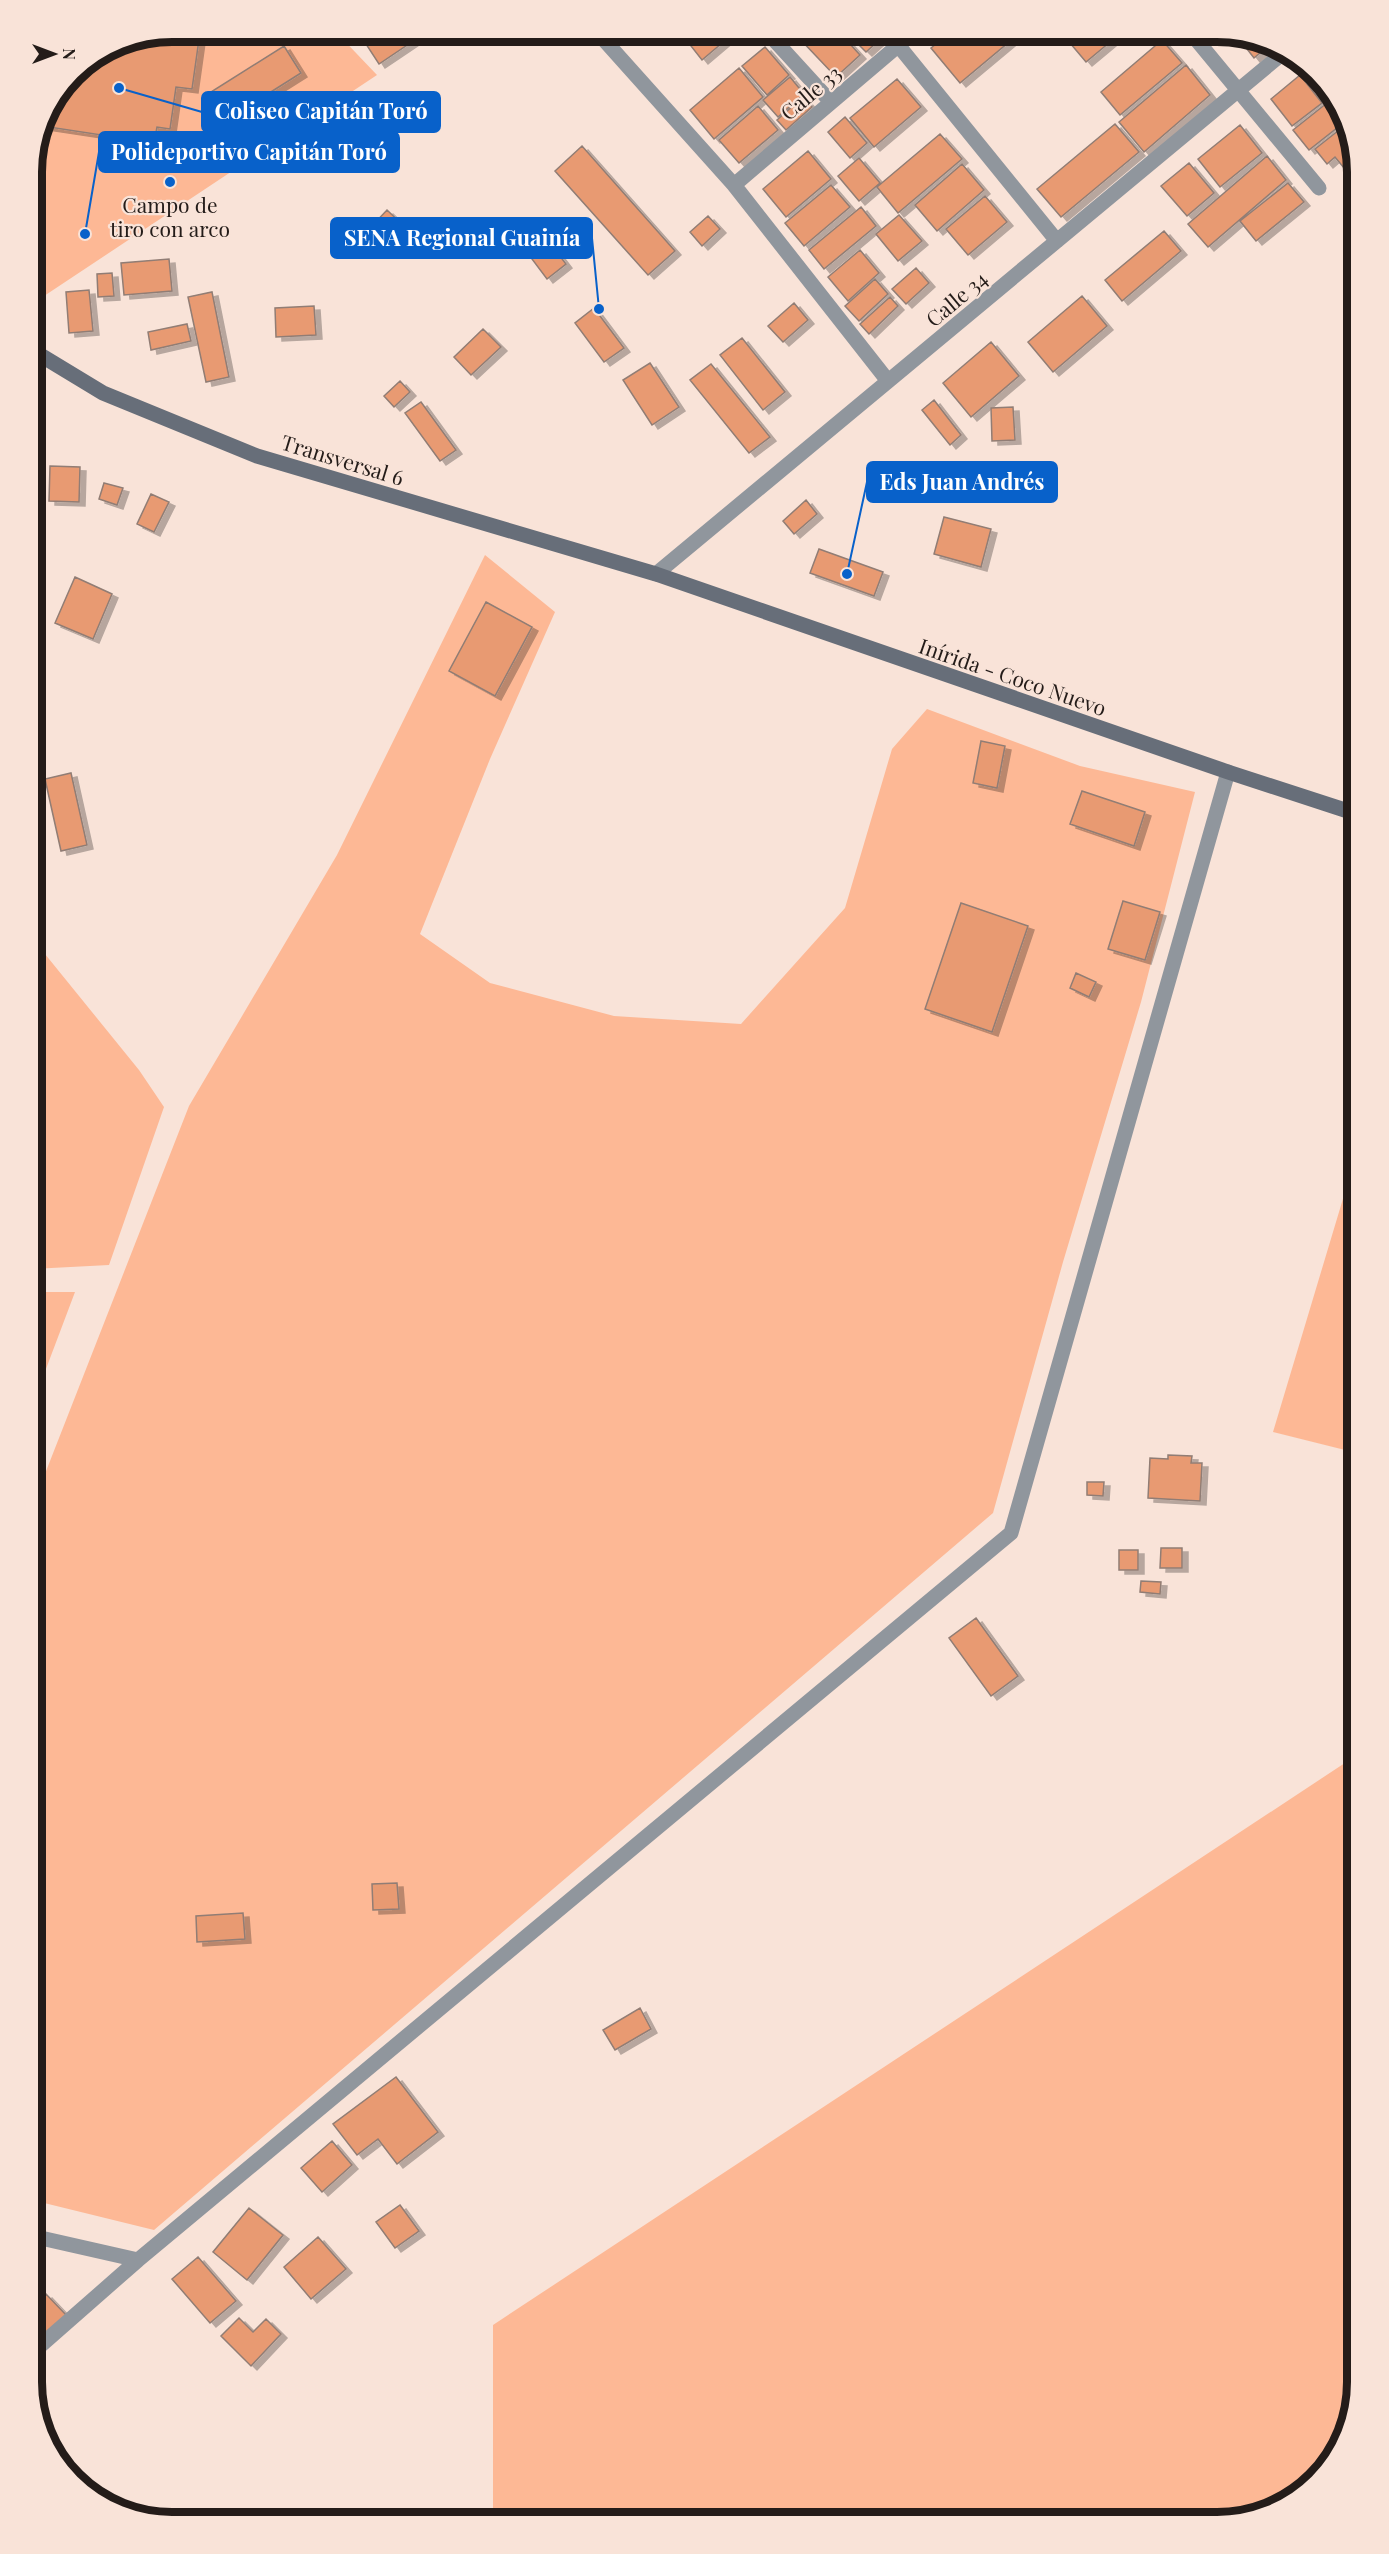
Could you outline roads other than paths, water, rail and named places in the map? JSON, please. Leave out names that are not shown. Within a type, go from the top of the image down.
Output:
[{"type":"street","points":[[606,42],[734,185],[888,381]]},
{"type":"street","points":[[776,42],[831,102]]},
{"type":"street","name":"Calle 33","points":[[734,185],[902,42]]},
{"type":"street","points":[[1198,42],[1318,188]]},
{"type":"street","points":[[898,45],[1057,241]]},
{"type":"street","name":"Calle 34","points":[[656,574],[1278,57]]},
{"type":"street","name":"Transversal 6","points":[[42,356],[103,393],[256,456],[656,574]]},
{"type":"street","name":"Inírida - Coco Nuevo","points":[[656,574],[1228,772],[1347,810]]},
{"type":"street","points":[[42,2344],[138,2260],[1011,1533],[1228,772]]},
{"type":"street","points":[[42,2238],[138,2260]]},
{"type":"place","name":"Coliseo Capitán Toró","points":[[119,88]]},
{"type":"place","name":"Campo de tiro con arco","points":[[170,182]]},
{"type":"place","name":"Polideportivo Capitán Toró","points":[[85,234]]},
{"type":"place","name":"SENA Regional Guainía","points":[[599,309]]},
{"type":"place","name":"Eds Juan Andrés","points":[[847,574]]}]
